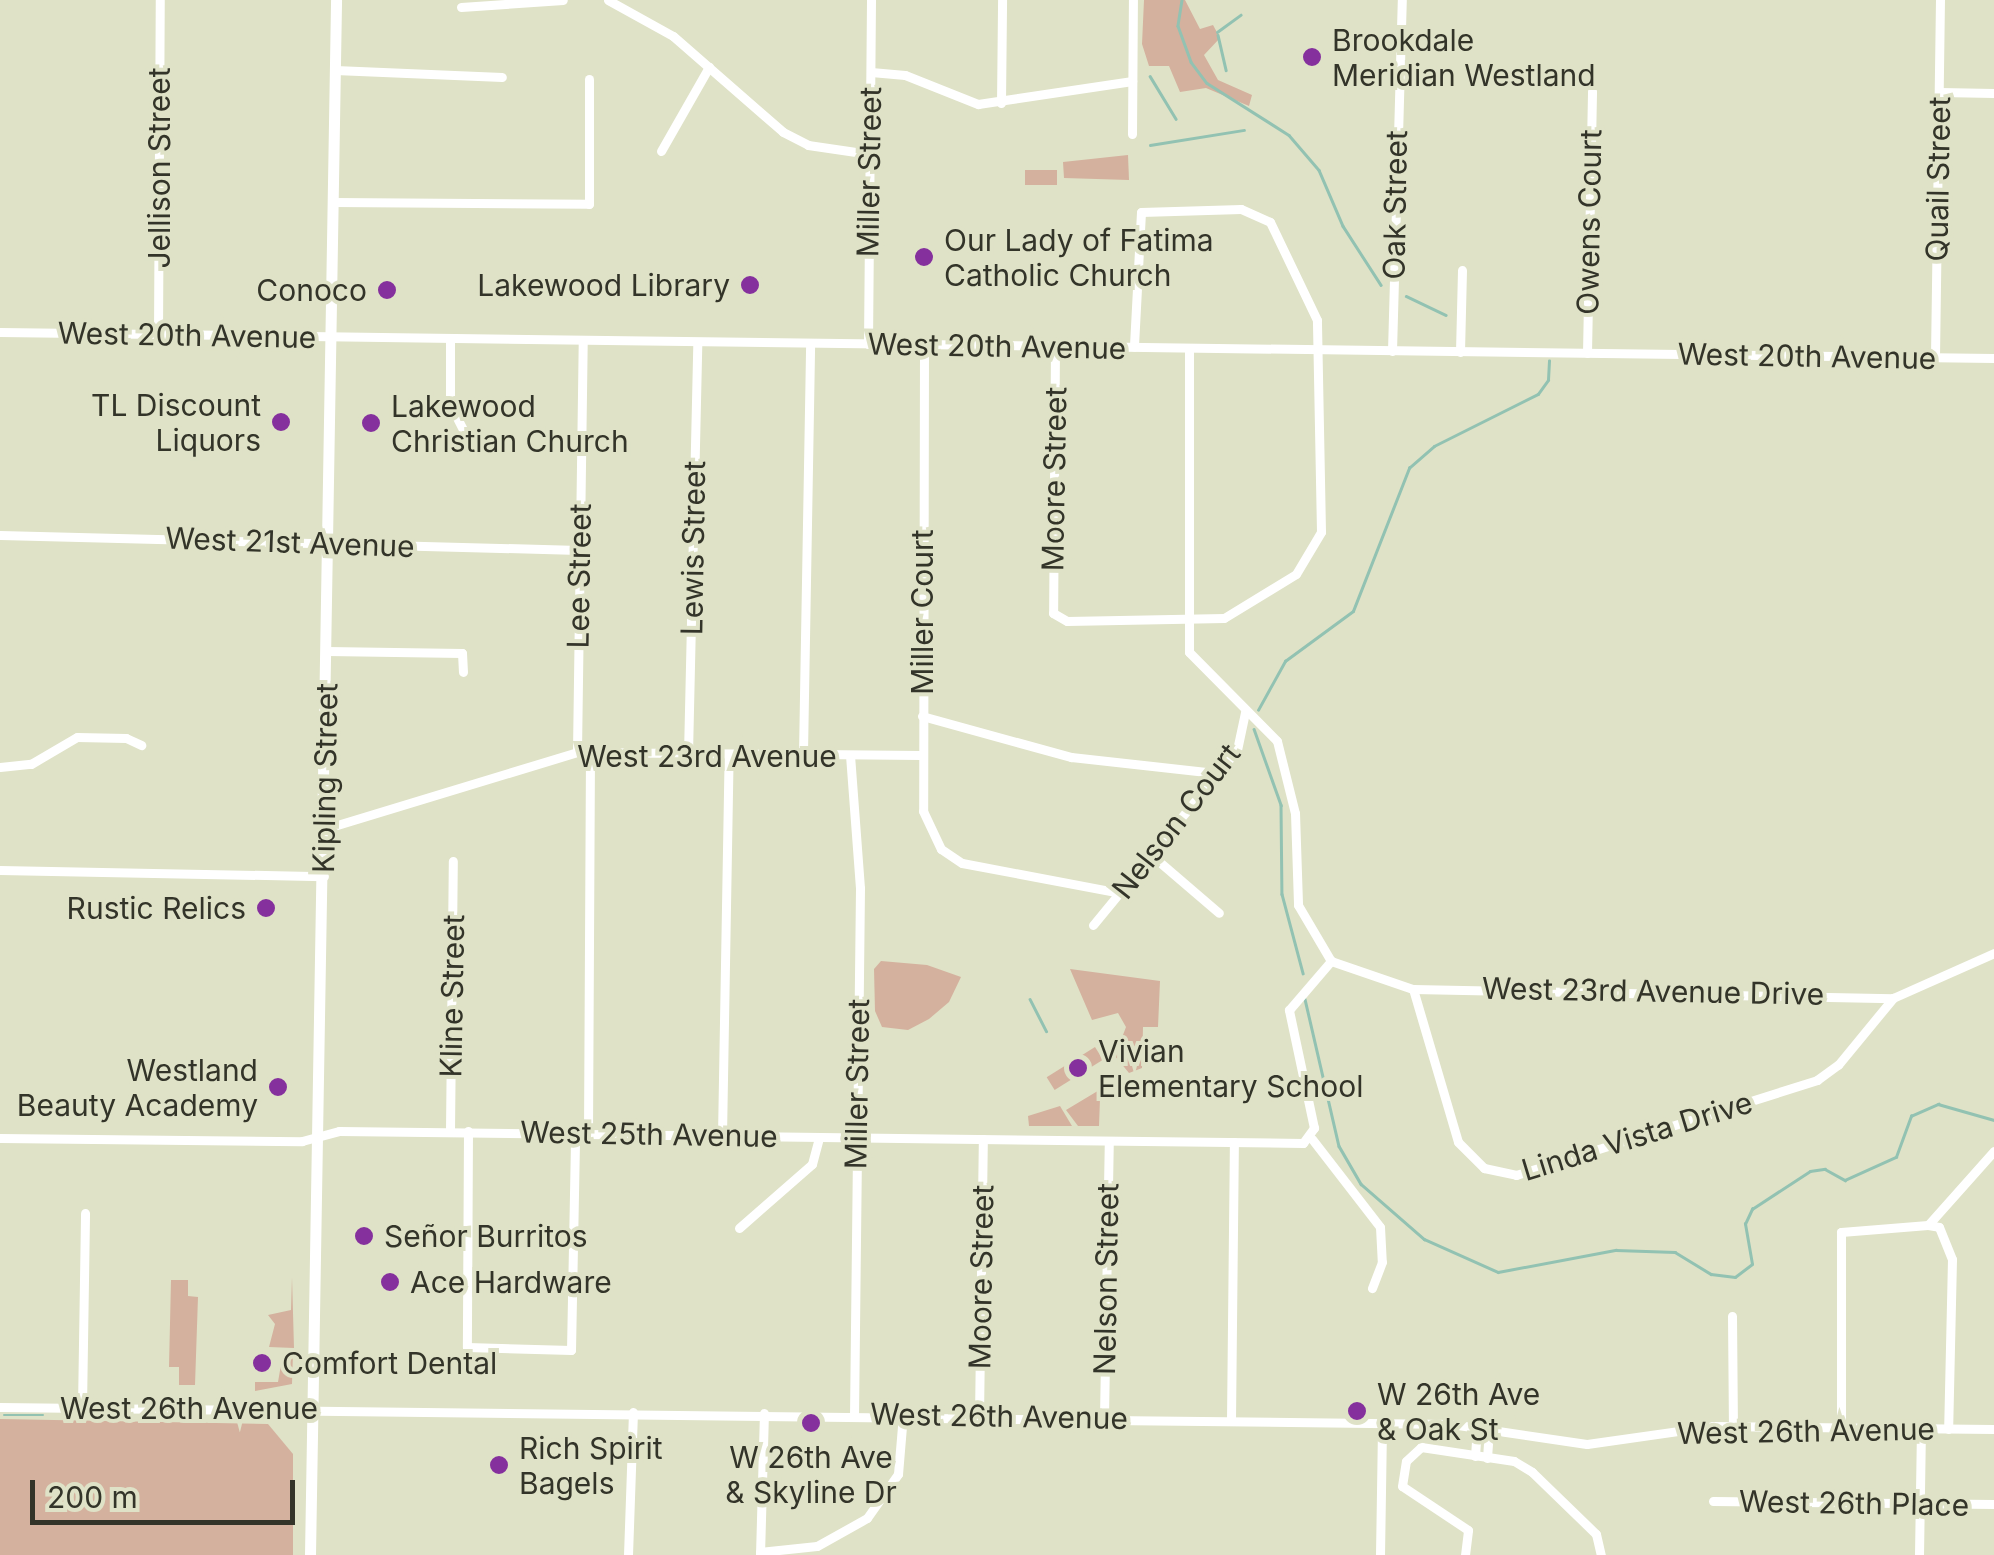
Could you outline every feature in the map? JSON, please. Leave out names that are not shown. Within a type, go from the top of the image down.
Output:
[{"type":"main road","name":"Kipling Street","points":[[310,1555],[336,0]]},
{"type":"street","name":"Jellison Street","points":[[158,336],[160,0]]},
{"type":"street","points":[[462,7],[563,0]]},
{"type":"street","points":[[608,0],[673,36],[783,132],[808,145],[869,154]]},
{"type":"street","points":[[857,0],[871,1]]},
{"type":"street","points":[[1000,103],[1002,0]]},
{"type":"street","points":[[1132,134],[1133,0]]},
{"type":"street","name":"Oak Street","points":[[1392,351],[1402,0]]},
{"type":"street","name":"Quail Street","points":[[1936,358],[1940,0]]},
{"type":"street","name":"Miller Street","points":[[868,344],[871,1]]},
{"type":"street","points":[[662,151],[708,67]]},
{"type":"street","points":[[335,70],[502,77]]},
{"type":"street","points":[[870,72],[905,75],[963,100],[1000,103],[1132,81]]},
{"type":"street","points":[[334,202],[589,204],[594,88],[589,79]]},
{"type":"street","name":"Owens Court","points":[[1587,353],[1592,91]]},
{"type":"street","points":[[1940,92],[1994,93]]},
{"type":"street","points":[[1134,348],[1141,212],[1241,209],[1263,216],[1312,301],[1321,350],[1321,532],[1312,556],[1250,607],[1224,618],[1185,623]]},
{"type":"street","points":[[1460,352],[1462,270]]},
{"type":"street","name":"West 20th Avenue","points":[[0,332],[1994,358]]},
{"type":"street","points":[[450,338],[450,404],[467,438]]},
{"type":"street","name":"Lee Street","points":[[576,752],[583,340]]},
{"type":"street","name":"Lewis Street","points":[[688,754],[697,342]]},
{"type":"street","points":[[804,753],[810,343]]},
{"type":"street","name":"Miller Court","points":[[924,344],[922,755],[927,822],[940,849],[962,863],[1121,893]]},
{"type":"street","name":"Moore Street","points":[[1055,346],[1054,612],[1066,621],[1185,623]]},
{"type":"street","points":[[1189,348],[1185,623],[1189,652],[1200,670],[1271,731],[1282,752],[1296,822],[1298,905],[1331,961],[1414,989]]},
{"type":"street","name":"West 21st Avenue","points":[[0,535],[580,550]]},
{"type":"street","points":[[327,651],[462,653],[463,672]]},
{"type":"street","name":"Nelson Court","points":[[1093,925],[1237,750],[1245,712]]},
{"type":"street","points":[[922,716],[1071,758],[1215,773]]},
{"type":"street","points":[[0,767],[30,764],[78,737],[126,738],[141,745]]},
{"type":"street","name":"West 23rd Avenue","points":[[324,830],[576,752],[922,755]]},
{"type":"street","points":[[588,1134],[590,752]]},
{"type":"street","points":[[722,1136],[729,754]]},
{"type":"street","name":"Miller Street","points":[[850,755],[860,888],[854,1414]]},
{"type":"street","points":[[1149,853],[1218,913]]},
{"type":"street","name":"Kline Street","points":[[450,1131],[453,861]]},
{"type":"street","points":[[0,870],[324,876]]},
{"type":"street","name":"Linda Vista Drive","points":[[1414,989],[1458,1142],[1484,1168],[1506,1176],[1817,1080],[1838,1065],[1892,998],[1994,953]]},
{"type":"street","points":[[1331,961],[1289,1010],[1312,1138],[1380,1227],[1382,1262],[1372,1288]]},
{"type":"street","name":"West 23rd Avenue Drive","points":[[1414,989],[1892,998]]},
{"type":"street","name":"West 25th Avenue","points":[[0,1138],[302,1141],[320,1135],[450,1131],[1300,1143],[1312,1138]]},
{"type":"street","points":[[468,1131],[467,1347],[571,1350],[574,1134]]},
{"type":"street","points":[[739,1228],[812,1164],[819,1137]]},
{"type":"street","name":"Moore Street","points":[[979,1416],[983,1139]]},
{"type":"street","name":"Nelson Street","points":[[1104,1418],[1109,1141]]},
{"type":"street","points":[[1230,1420],[1234,1142]]},
{"type":"street","points":[[1928,1225],[1994,1152]]},
{"type":"street","points":[[82,1407],[84,1213]]},
{"type":"street","points":[[1841,1427],[1840,1232],[1928,1225],[1939,1227],[1952,1259],[1948,1429]]},
{"type":"street","points":[[1732,1316],[1733,1426]]},
{"type":"street","name":"West 26th Avenue","points":[[0,1407],[903,1414],[1476,1425],[1586,1444],[1733,1426],[1994,1430]]},
{"type":"street","points":[[628,1555],[633,1412]]},
{"type":"street","points":[[764,1413],[760,1553],[817,1546],[867,1518],[898,1474],[903,1414]]},
{"type":"street","points":[[1380,1555],[1382,1423]]},
{"type":"street","points":[[1474,1456],[1476,1425]]},
{"type":"street","points":[[1487,1458],[1489,1427]]},
{"type":"street","points":[[1920,1428],[1920,1555]]},
{"type":"street","points":[[1466,1555],[1468,1530],[1445,1511],[1410,1498],[1401,1479],[1406,1461],[1421,1448],[1487,1458],[1532,1472],[1596,1534],[1601,1555]]},
{"type":"street","name":"West 26th Place","points":[[1713,1502],[1994,1504]]},
{"type":"shaded area","points":[[1144,0],[1185,0],[1200,29],[1213,25],[1220,38],[1204,55],[1218,80],[1252,95],[1249,106],[1206,88],[1180,92],[1169,66],[1149,66],[1142,44]]},
{"type":"shaded area","points":[[1128,155],[1129,180],[1064,178],[1063,162]]},
{"type":"shaded area","points":[[1025,170],[1057,170],[1057,185],[1025,185]]},
{"type":"shaded area","points":[[881,961],[927,965],[961,977],[949,1002],[929,1019],[908,1030],[882,1027],[875,1011],[874,969]]},
{"type":"shaded area","points":[[1070,969],[1160,981],[1158,1027],[1143,1027],[1142,1068],[1129,1073],[1115,1056],[1126,1027],[1118,1013],[1092,1020]]},
{"type":"shaded area","points":[[1095,1047],[1103,1060],[1055,1090],[1047,1077]]},
{"type":"shaded area","points":[[1116,1080],[1120,1087],[1100,1099],[1099,1126],[1078,1126],[1066,1110]]},
{"type":"shaded area","points":[[1060,1106],[1072,1126],[1029,1126],[1028,1116]]},
{"type":"shaded area","points":[[292,1277],[294,1348],[269,1347],[275,1324],[268,1315],[291,1310]]},
{"type":"shaded area","points":[[171,1280],[188,1280],[188,1296],[198,1297],[195,1385],[179,1385],[179,1367],[169,1367]]},
{"type":"shaded area","points":[[283,1353],[293,1353],[292,1384],[255,1391],[255,1382],[278,1382]]},
{"type":"shaded area","points":[[0,1419],[268,1424],[293,1454],[293,1555],[0,1555]]},
{"type":"waterway","points":[[1182,0],[1178,26],[1191,62],[1207,83],[1289,135],[1319,170],[1343,226],[1381,285]]},
{"type":"waterway","points":[[1217,32],[1240,15]]},
{"type":"waterway","points":[[1218,35],[1226,70]]},
{"type":"waterway","points":[[1150,76],[1176,119]]},
{"type":"waterway","points":[[1150,145],[1244,130]]},
{"type":"waterway","points":[[1406,296],[1446,315]]},
{"type":"waterway","points":[[1258,710],[1285,661],[1353,611],[1409,468],[1434,446],[1538,394],[1548,380],[1549,361]]},
{"type":"waterway","points":[[1254,729],[1281,805],[1282,894],[1303,973]]},
{"type":"waterway","points":[[1030,999],[1046,1031]]},
{"type":"waterway","points":[[1305,999],[1339,1146],[1361,1184],[1424,1239],[1498,1272],[1616,1250],[1675,1252],[1711,1274],[1735,1277],[1752,1264],[1745,1224],[1752,1209],[1810,1171],[1825,1169],[1845,1180],[1896,1157],[1911,1116],[1938,1104],[1994,1120]]},
{"type":"waterway","points":[[4,1415],[43,1415]]},
{"type":"place","name":"Brookdale Meridian Westland","points":[[1312,57]]},
{"type":"place","name":"Our Lady of Fatima Catholic Church","points":[[924,257]]},
{"type":"place","name":"Lakewood Library","points":[[750,285]]},
{"type":"place","name":"Conoco","points":[[387,290]]},
{"type":"place","name":"TL Discount Liquors","points":[[281,422]]},
{"type":"place","name":"Lakewood Christian Church","points":[[371,423]]},
{"type":"place","name":"Rustic Relics","points":[[266,908]]},
{"type":"place","name":"Vivian Elementary School","points":[[1078,1068]]},
{"type":"place","name":"Westland Beauty Academy","points":[[278,1087]]},
{"type":"place","name":"Señor Burritos","points":[[364,1236]]},
{"type":"place","name":"Ace Hardware","points":[[390,1282]]},
{"type":"place","name":"Comfort Dental","points":[[262,1363]]},
{"type":"place","name":"W 26th Ave & Oak St","points":[[1357,1411]]},
{"type":"place","name":"W 26th Ave & Skyline Dr","points":[[811,1423]]},
{"type":"place","name":"Rich Spirit Bagels","points":[[499,1465]]}]
